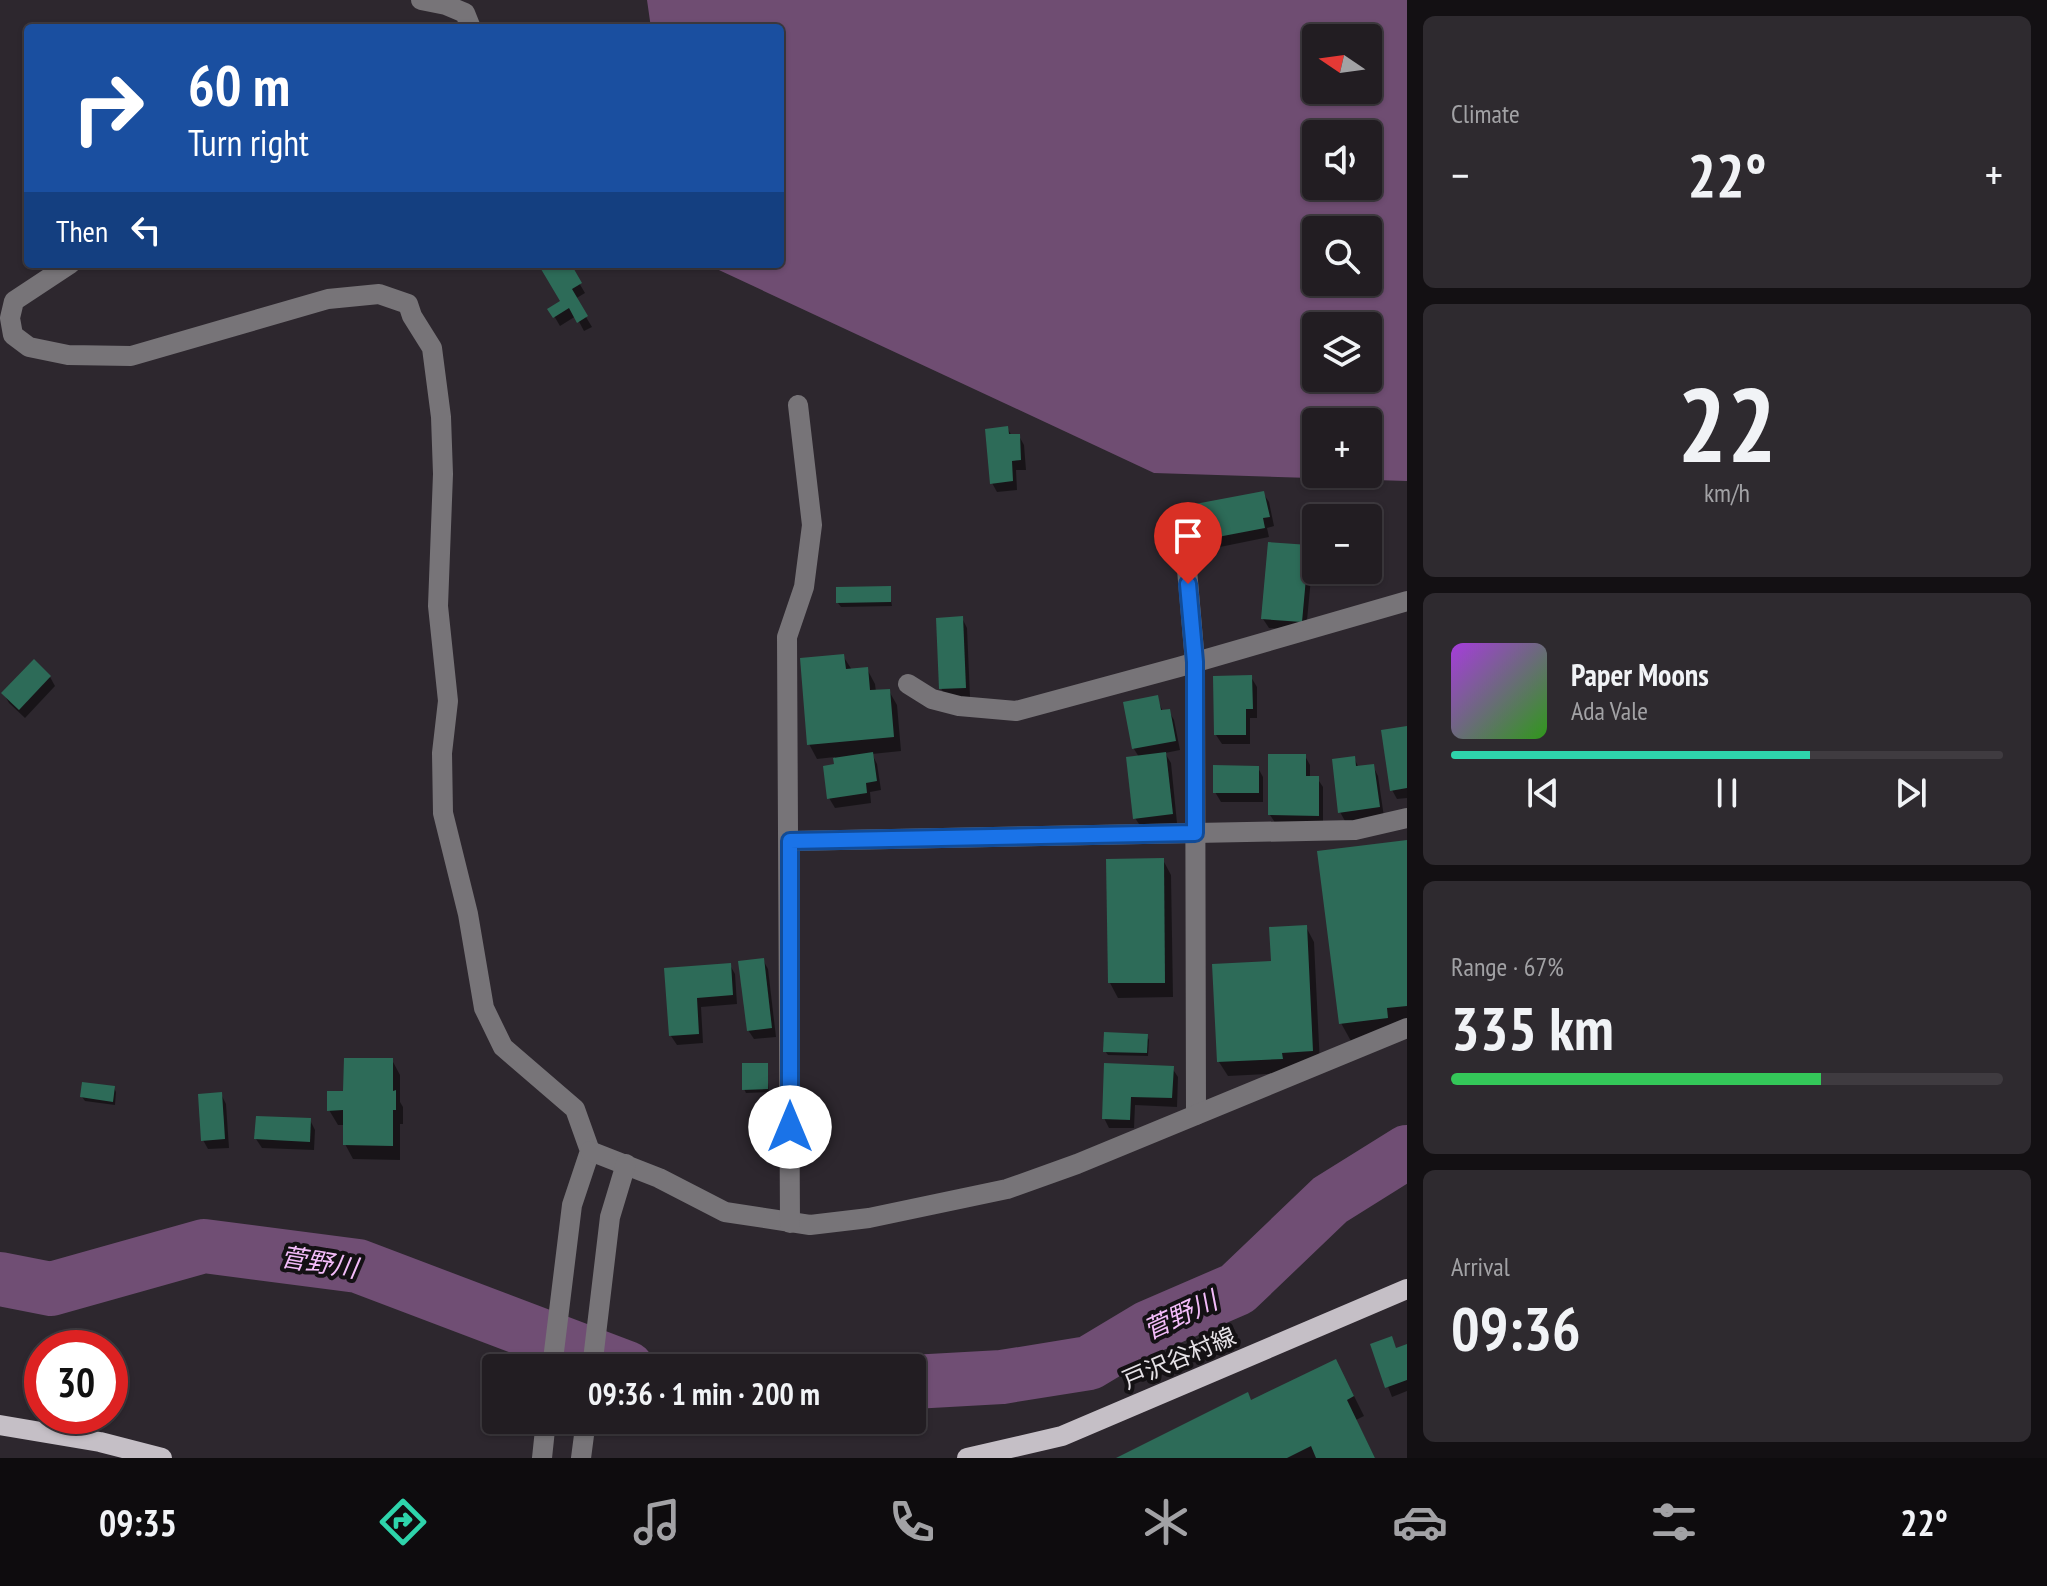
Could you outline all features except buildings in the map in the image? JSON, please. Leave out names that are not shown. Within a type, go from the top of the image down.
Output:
[{"type":"main road","name":"戸沢谷村線","points":[[967,1458],[1062,1436],[1407,1289]]},
{"type":"main road","points":[[0,1425],[100,1442],[162,1458]]},
{"type":"street","points":[[421,0],[465,13],[469,24]]},
{"type":"street","points":[[64,268],[14,301],[10,318],[13,335],[29,347],[68,355],[131,356],[328,299],[379,294],[408,304],[432,348],[440,404],[443,474],[438,606],[448,701],[442,753],[443,813],[468,914],[484,1008],[503,1047],[575,1109],[590,1151],[572,1205],[554,1354]]},
{"type":"street","points":[[790,1223],[787,637],[804,587],[812,525],[798,405]]},
{"type":"street","points":[[1186,558],[1195,662],[1196,1115]]},
{"type":"street","points":[[908,684],[932,699],[959,706],[1016,711],[1407,601]]},
{"type":"street","points":[[790,841],[1355,830],[1407,818]]},
{"type":"street","points":[[590,1151],[626,1164],[725,1212],[810,1225],[869,1218],[1007,1189],[1407,1028]]},
{"type":"street","points":[[594,1354],[610,1217],[626,1164]]},
{"type":"street","points":[[542,1458],[545,1434]]},
{"type":"street","points":[[581,1458],[584,1434]]},
{"type":"shaded area","points":[[647,0],[1407,0],[1407,481],[1382,480],[1382,408],[1302,408],[1302,478],[1154,473],[715,268],[784,268],[784,24],[650,24]]},
{"type":"waterway","name":"菅野川","points":[[926,1381],[1002,1377],[1089,1363],[1149,1327],[1237,1289],[1330,1200],[1407,1152]]},
{"type":"waterway","name":"菅野川","points":[[0,1279],[51,1289],[204,1246],[358,1266],[590,1354]]},
{"type":"route","points":[[790,1127],[790,841],[1195,833],[1195,662],[1188,584]]}]
